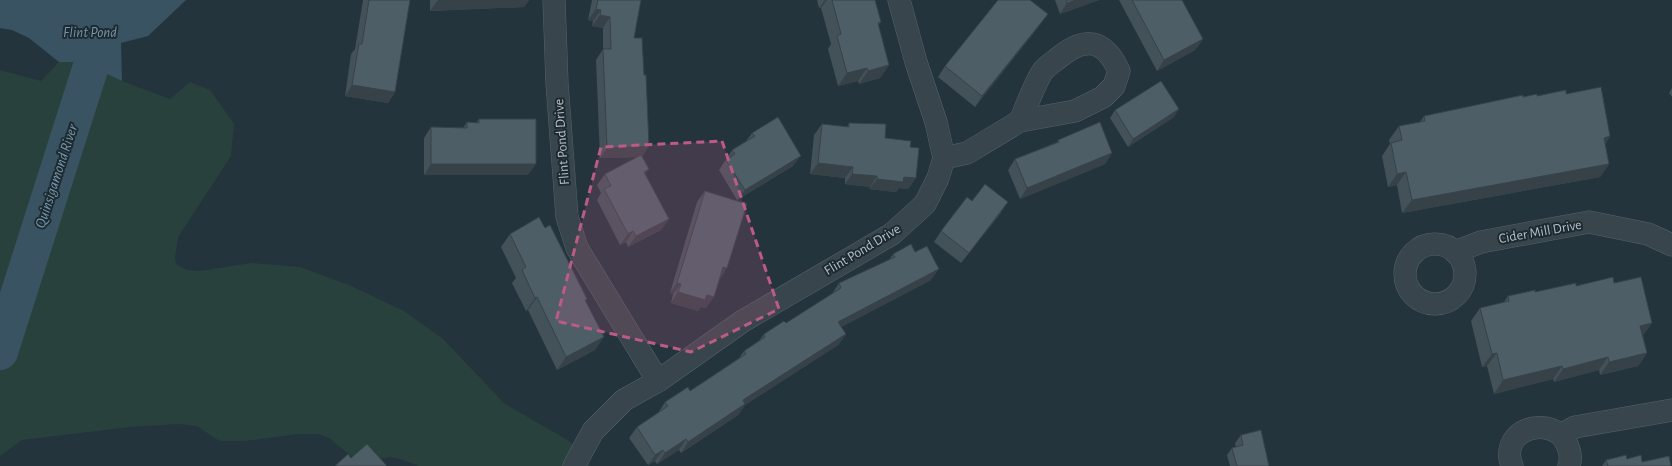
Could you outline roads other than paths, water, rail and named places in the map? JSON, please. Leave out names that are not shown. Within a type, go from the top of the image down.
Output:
[{"type":"street","name":"Flint Pond Drive","points":[[554,0],[557,83],[567,217],[577,248],[658,381]]},
{"type":"street","name":"Flint Pond Drive","points":[[574,466],[594,431],[624,400],[658,381],[743,321],[895,232],[925,204],[938,178],[944,158],[936,122],[916,62],[900,0]]},
{"type":"street","points":[[944,158],[967,153],[1020,121]]},
{"type":"street","name":"Cider Mill Drive","points":[[1455,252],[1481,242],[1589,222],[1648,234],[1672,245]]},
{"type":"street","points":[[1561,435],[1575,427],[1672,410]]},
{"type":"street","points":[[1512,466],[1510,451],[1514,441],[1520,433],[1528,429],[1541,426],[1554,429],[1567,443],[1570,453],[1569,466]]},
{"type":"water","name":"Flint Pond","points":[[0,0],[186,0],[148,36],[121,43],[122,81],[81,62],[59,62],[29,38],[12,30],[0,28]]},
{"type":"waterway","name":"Quinsigamond River","points":[[0,352],[112,0]]}]
